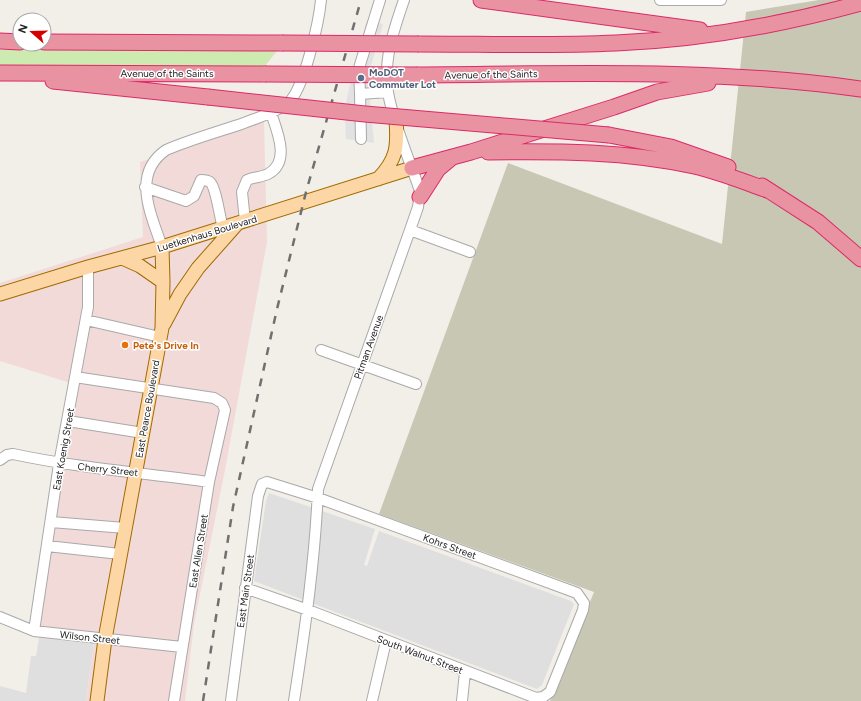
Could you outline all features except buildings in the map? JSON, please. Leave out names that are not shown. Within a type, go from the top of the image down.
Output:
[{"type":"highway","points":[[481,0],[721,33]]},
{"type":"highway","points":[[52,42],[419,44],[616,43],[721,33],[783,22],[861,3]]},
{"type":"highway","points":[[0,42],[12,42]]},
{"type":"highway","name":"Avenue of the Saints","points":[[0,72],[418,75],[573,74],[745,77],[817,83],[861,89]]},
{"type":"highway","points":[[0,76],[365,114],[609,135],[671,147],[736,171],[770,191],[818,222],[861,259]]},
{"type":"highway","points":[[412,168],[471,152],[657,92],[745,77]]},
{"type":"highway","points":[[471,152],[589,151],[652,159],[695,166],[770,191]]},
{"type":"highway","points":[[420,197],[438,169],[452,157]]},
{"type":"main road","points":[[378,179],[389,167],[395,153],[397,146],[396,120]]},
{"type":"main road","name":"Luetkenhaus Boulevard","points":[[0,294],[88,267],[162,247],[412,168]]},
{"type":"main road","points":[[161,332],[180,294],[198,268],[241,222]]},
{"type":"main road","name":"East Pearce Boulevard","points":[[97,701],[105,639],[161,332],[163,282],[162,247]]},
{"type":"main road","points":[[122,258],[140,266],[163,282]]},
{"type":"street","name":"East Pearce Boulevard","points":[[162,247],[151,216],[145,187],[150,165],[159,154],[166,150],[271,113],[289,102],[296,92],[307,63],[320,16],[321,0]]},
{"type":"street","points":[[360,138],[359,68],[380,0]]},
{"type":"street","points":[[404,0],[394,27],[388,60],[388,92],[420,197]]},
{"type":"street","points":[[660,0],[721,0]]},
{"type":"street","points":[[360,94],[388,92]]},
{"type":"street","points":[[241,222],[242,192],[247,180],[268,174],[275,168],[279,160],[281,142],[271,113]]},
{"type":"street","points":[[145,187],[186,201],[194,196],[201,180],[206,180],[211,183],[214,190],[223,228]]},
{"type":"street","name":"Pitman Avenue","points":[[294,701],[308,610],[318,488],[410,230],[420,197]]},
{"type":"street","points":[[410,230],[470,252]]},
{"type":"street","name":"East Koenig Street","points":[[34,631],[50,522],[88,307],[88,267]]},
{"type":"street","points":[[86,320],[161,332]]},
{"type":"street","points":[[321,350],[416,384]]},
{"type":"street","points":[[75,376],[150,390]]},
{"type":"street","name":"East Allen Street","points":[[150,390],[214,398],[222,403],[225,410],[209,482],[174,701]]},
{"type":"street","points":[[68,420],[143,433]]},
{"type":"street","name":"Cherry Street","points":[[3,457],[136,471],[209,482]]},
{"type":"street","name":"Kohrs Street","points":[[265,482],[271,482],[318,498],[577,593],[584,603],[583,610],[568,648]]},
{"type":"street","name":"East Main Street","points":[[231,701],[258,496],[260,488],[265,482]]},
{"type":"street","points":[[50,522],[125,528]]},
{"type":"street","points":[[47,546],[120,554]]},
{"type":"street","name":"South Walnut Street","points":[[245,588],[308,610],[465,672],[536,698],[542,697],[550,692],[568,648]]},
{"type":"street","name":"Wilson Street","points":[[0,617],[34,631],[182,647]]},
{"type":"street","points":[[372,701],[386,641]]},
{"type":"street","points":[[462,701],[465,672]]},
{"type":"shaded area","points":[[819,0],[861,0],[861,701],[550,701],[594,592],[379,514],[508,163],[722,244],[746,12]]},
{"type":"shaded area","name":"MoDOT Commuter Lot","points":[[367,20],[383,24],[371,66],[369,89],[374,143],[346,139],[345,117],[347,97]]},
{"type":"shaded area","points":[[264,121],[267,242],[225,470],[194,624],[185,701],[86,701],[94,643],[39,638],[67,438],[77,385],[0,361],[0,283],[143,237],[140,162]]},
{"type":"shaded area","points":[[269,493],[375,529],[364,565],[367,566],[379,531],[571,601],[574,604],[542,685],[537,689],[254,581],[266,501]]},
{"type":"shaded area","points":[[39,638],[94,643],[86,701],[0,701],[0,686],[26,693],[31,656],[36,656]]},
{"type":"green space","points":[[0,50],[12,50],[12,52],[52,52],[52,50],[277,51],[264,67],[0,67]]},
{"type":"railway","points":[[203,701],[233,507],[277,309],[306,192],[361,0]]},
{"type":"place","name":"MoDOT Commuter Lot","points":[[361,78]]},
{"type":"place","name":"Pete's Drive In","points":[[125,345]]}]
